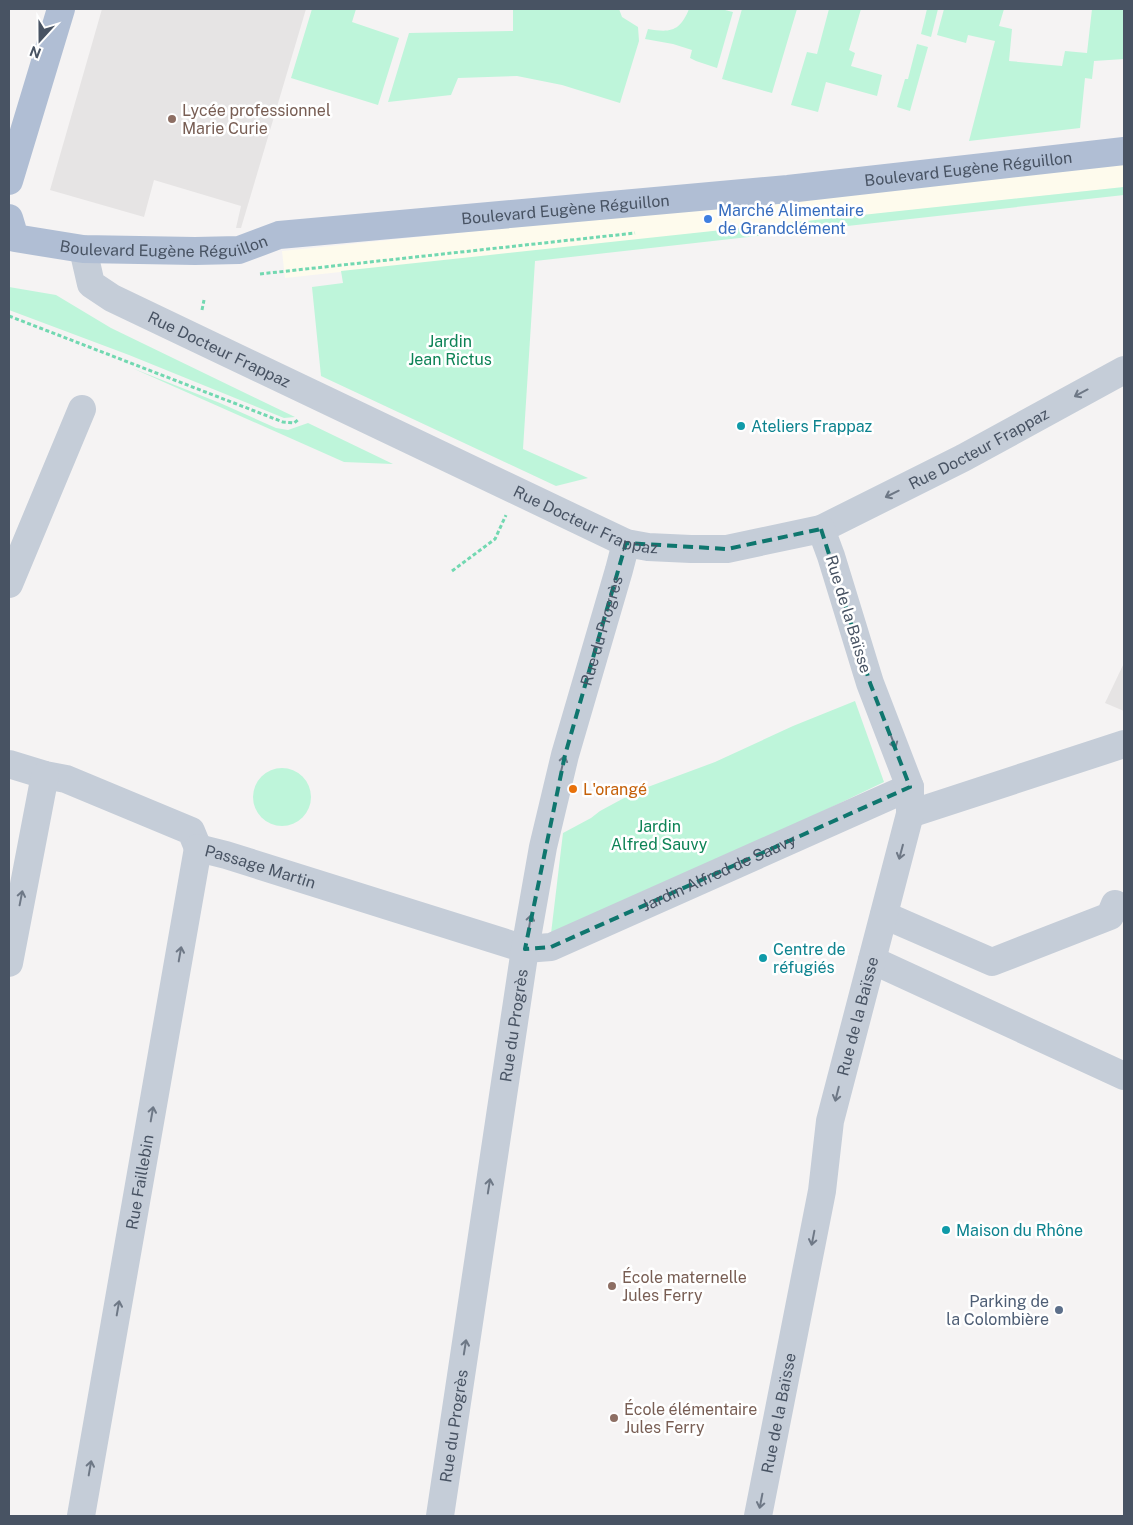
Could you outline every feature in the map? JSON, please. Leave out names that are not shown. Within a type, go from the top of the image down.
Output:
[{"type":"main road","points":[[9,181],[61,9]]},
{"type":"main road","name":"Boulevard Eugène Réguillon","points":[[11,231],[83,249],[239,250],[279,235],[788,189],[1124,151]]},
{"type":"street","name":"Rue Docteur Frappaz","points":[[83,249],[91,284],[112,298],[626,543],[648,547],[682,549],[728,548],[821,529],[963,458],[1124,370]]},
{"type":"street","points":[[9,584],[82,409]]},
{"type":"street","name":"Rue de la Baïsse","points":[[758,1516],[822,1191],[830,1121],[910,814],[910,787],[873,689],[821,529]]},
{"type":"street","name":"Rue du Progrès","points":[[440,1516],[525,949],[543,847],[565,754],[626,543]]},
{"type":"street","points":[[910,814],[1124,744]]},
{"type":"street","name":"Passage Martin","points":[[9,764],[66,779],[191,831],[198,848],[226,855],[525,949]]},
{"type":"street","points":[[9,963],[45,775]]},
{"type":"street","name":"Jardin Alfred de Sauvy","points":[[525,949],[551,947],[910,787]]},
{"type":"street","name":"Rue Faillebin","points":[[82,1516],[198,848]]},
{"type":"street","points":[[884,915],[992,962],[1110,916],[1115,904]]},
{"type":"street","points":[[872,960],[1124,1076]]},
{"type":"path","points":[[9,316],[283,422],[294,423],[325,399]]},
{"type":"path","points":[[452,571],[495,540],[506,515]]},
{"type":"highlighted area","points":[[821,529],[870,683],[910,787],[551,947],[525,949],[565,755],[626,543],[727,549]]},
{"type":"shaded area","name":"Lycée professionnel Marie Curie","points":[[102,9],[306,9],[241,228],[236,228],[241,206],[154,180],[144,217],[50,190]]},
{"type":"shaded area","name":"Marché Alimentaire de Grandclément","points":[[1124,164],[1124,187],[285,278],[282,251]]},
{"type":"shaded area","points":[[1124,663],[1124,711],[1105,703]]},
{"type":"green space","points":[[312,9],[356,9],[352,22],[399,38],[378,105],[291,78]]},
{"type":"green space","points":[[513,9],[619,9],[622,17],[638,27],[639,41],[620,103],[562,85],[517,76],[458,78],[451,95],[388,102],[409,33],[513,31]]},
{"type":"green space","points":[[689,9],[721,9],[733,12],[717,68],[690,58],[692,50],[673,44],[645,39],[648,29],[663,31],[674,29],[682,22]]},
{"type":"green space","points":[[742,9],[797,9],[772,93],[722,79]]},
{"type":"green space","points":[[829,9],[861,9],[849,50],[855,53],[851,66],[882,75],[877,96],[826,82],[818,112],[791,105],[807,52],[817,54]]},
{"type":"green space","points":[[927,9],[938,9],[931,37],[921,34]]},
{"type":"green space","points":[[944,9],[1004,9],[999,26],[1012,29],[1009,61],[1062,66],[1065,51],[1087,53],[1092,9],[1124,9],[1124,59],[1094,61],[1092,79],[1085,78],[1080,128],[969,141],[995,41],[968,35],[966,43],[937,35]]},
{"type":"green space","points":[[917,44],[928,47],[910,111],[897,107],[905,79],[908,79]]},
{"type":"green space","name":"Jardin Jean Rictus","points":[[1124,187],[1124,195],[535,261],[523,449],[588,478],[556,486],[321,376],[312,287],[343,283],[341,271]]},
{"type":"green space","points":[[9,287],[56,295],[111,328],[295,417],[284,418],[129,355],[9,310]]},
{"type":"green space","points":[[132,368],[220,403],[276,428],[288,430],[308,423],[393,464],[344,462]]},
{"type":"green space","name":"Jardin Alfred Sauvy","points":[[855,701],[884,782],[550,942],[563,833],[637,791],[715,762],[793,726]]},
{"type":"green space","points":[[282,768],[298,773],[306,781],[311,797],[306,813],[298,821],[282,826],[266,821],[258,813],[253,797],[258,781],[266,773]]},
{"type":"place","name":"Lycée professionnel Marie Curie","points":[[172,119]]},
{"type":"place","name":"Marché Alimentaire de Grandclément","points":[[708,219]]},
{"type":"place","name":"Ateliers Frappaz","points":[[741,426]]},
{"type":"place","name":"L'orangé","points":[[573,789]]},
{"type":"place","name":"Centre de réfugiés","points":[[763,958]]},
{"type":"place","name":"Maison du Rhône","points":[[946,1230]]},
{"type":"place","name":"École maternelle Jules Ferry","points":[[612,1286]]},
{"type":"place","name":"Parking de la Colombière","points":[[1059,1310]]},
{"type":"place","name":"École élémentaire Jules Ferry","points":[[614,1418]]}]
